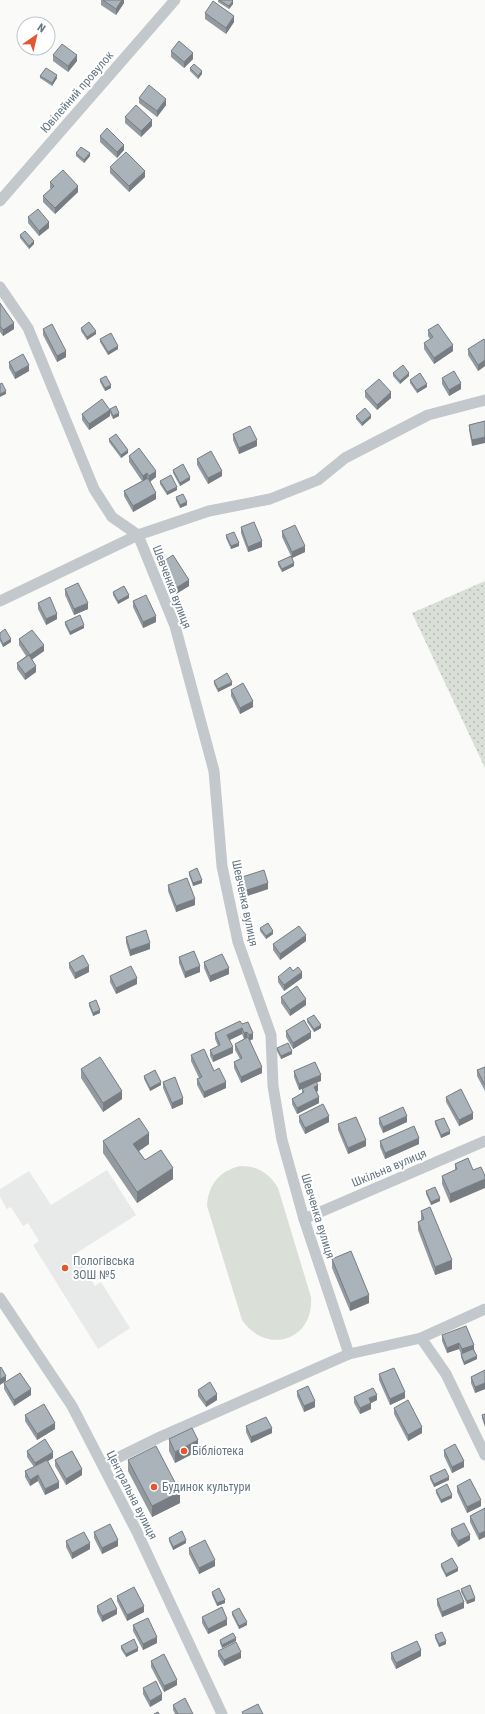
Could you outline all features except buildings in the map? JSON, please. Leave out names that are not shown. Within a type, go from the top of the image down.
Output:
[{"type":"street","name":"Ювілейний провулок","points":[[0,201],[174,0]]},
{"type":"street","name":"Шевченка вулиця","points":[[0,287],[28,328],[94,489],[112,517],[138,535],[175,626],[214,771],[224,874],[238,942],[272,1035],[273,1086],[281,1132],[304,1219],[349,1354]]},
{"type":"street","points":[[0,601],[138,535],[209,511],[270,499],[318,480],[345,458],[428,415],[483,402]]},
{"type":"street","name":"Шкільна вулиця","points":[[304,1219],[485,1140]]},
{"type":"street","name":"Центральна вулиця","points":[[0,1298],[72,1406],[137,1532],[222,1714]]},
{"type":"street","points":[[103,1465],[160,1437],[349,1354],[421,1338],[485,1309]]},
{"type":"street","points":[[421,1338],[446,1374],[485,1455]]},
{"type":"shaded area","points":[[485,581],[485,768],[412,613]]},
{"type":"shaded area","points":[[240,1166],[252,1167],[262,1171],[271,1178],[278,1188],[311,1297],[310,1312],[305,1324],[297,1333],[287,1338],[275,1340],[263,1337],[252,1331],[242,1320],[207,1206],[210,1191],[216,1180],[227,1171]]},
{"type":"shaded area","name":"Пологівська ЗОШ №5","points":[[107,1170],[136,1215],[75,1254],[95,1286],[101,1282],[130,1328],[98,1349],[33,1245],[39,1241],[28,1223],[23,1226],[11,1207],[7,1209],[0,1197],[0,1189],[29,1171],[51,1205]]},
{"type":"place","name":"Пологівська ЗОШ №5","points":[[65,1268]]},
{"type":"place","name":"Бібліотека","points":[[184,1451]]},
{"type":"place","name":"Будинок культури","points":[[154,1487]]}]
